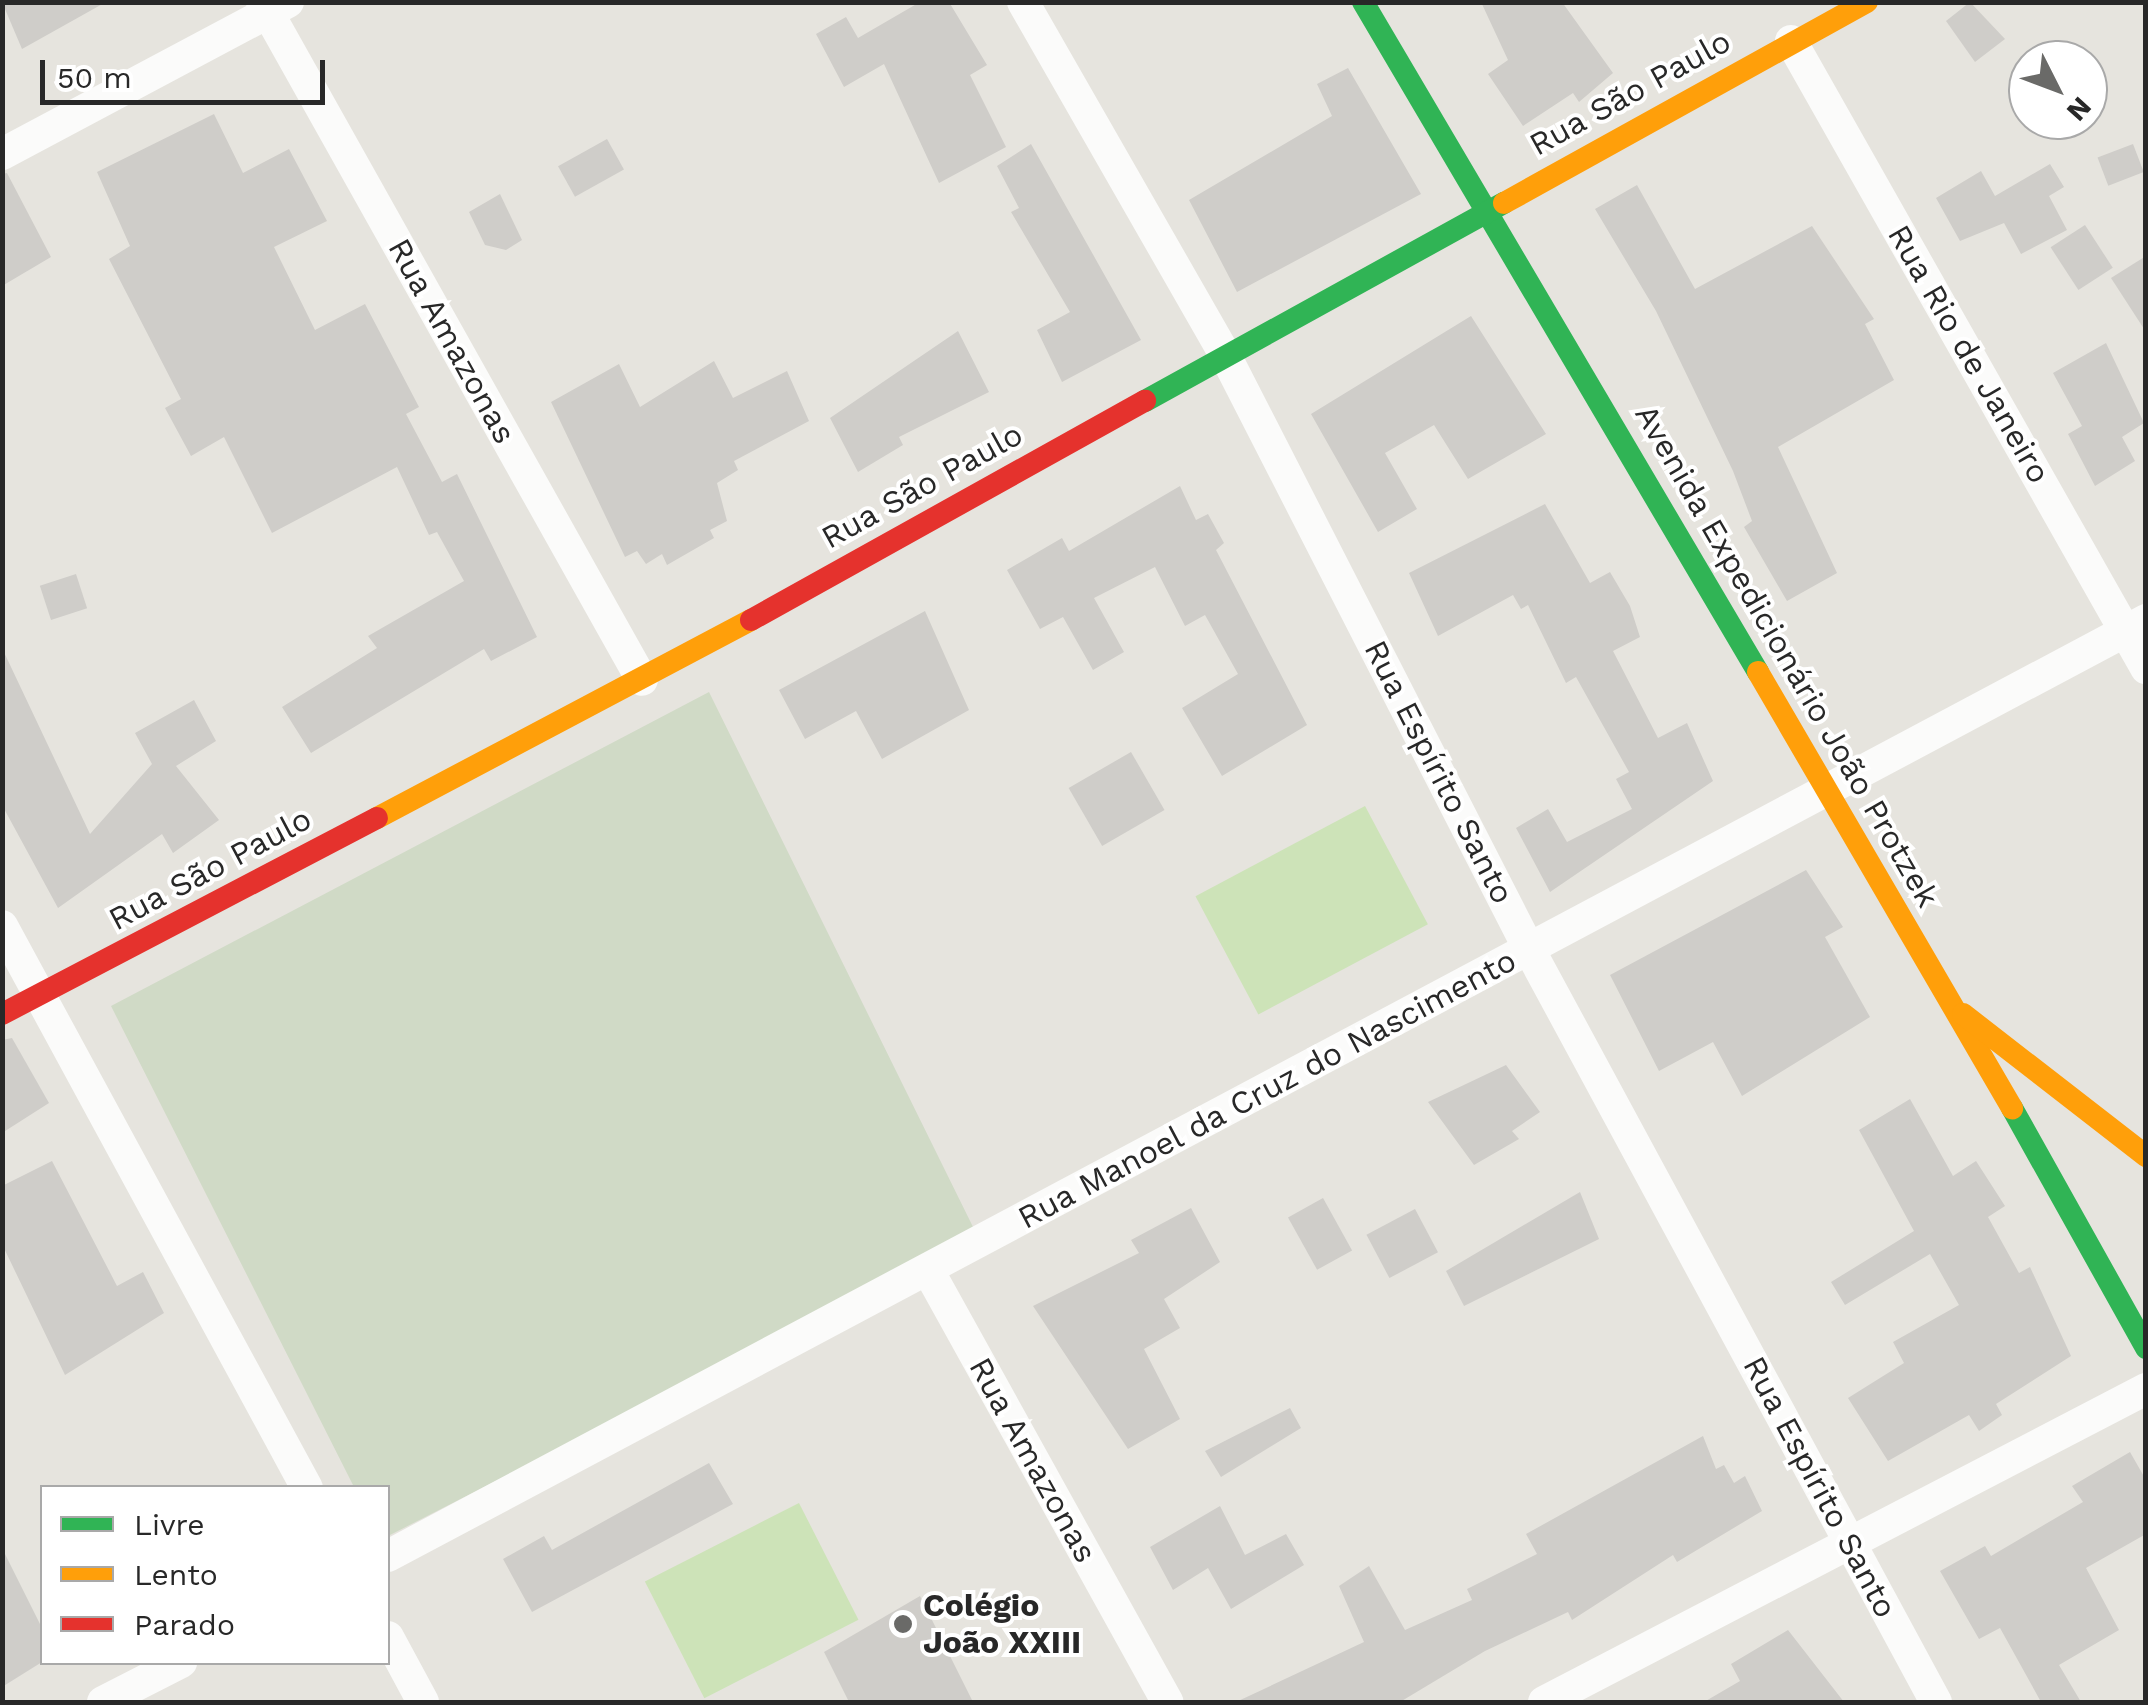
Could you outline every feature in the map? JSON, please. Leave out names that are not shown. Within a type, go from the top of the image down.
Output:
[{"type":"main road","name":"Avenida Expedicionário João Protzek","points":[[1363,2],[1958,1010],[2146,1348]]},
{"type":"main road","name":"Rua São Paulo","points":[[2,1014],[642,680],[1791,40],[1867,2]]},
{"type":"main road","points":[[1958,1010],[2146,1156]]},
{"type":"street","name":"Rua Espírito Santo","points":[[1022,2],[1225,355],[1529,949],[1936,1702]]},
{"type":"street","points":[[2,154],[272,6]]},
{"type":"street","name":"Rua Amazonas","points":[[272,6],[642,680]]},
{"type":"street","name":"Rua Rio de Janeiro","points":[[1791,40],[2136,625],[2146,668]]},
{"type":"street","name":"Rua Manoel da Cruz do Nascimento","points":[[390,1555],[2136,625]]},
{"type":"street","points":[[2,926],[305,1485]]},
{"type":"street","name":"Rua Amazonas","points":[[928,1270],[1166,1702]]},
{"type":"street","points":[[1544,1702],[2146,1389]]},
{"type":"street","points":[[390,1641],[422,1702]]},
{"type":"street","points":[[103,1702],[175,1665]]},
{"type":"green space","points":[[709,692],[977,1235],[390,1535],[390,1485],[353,1485],[111,1006]]},
{"type":"green space","points":[[1365,806],[1428,924],[1258,1014],[1195,896]]},
{"type":"green space","points":[[799,1503],[858,1620],[704,1698],[645,1582]]},
{"type":"building","points":[[2,2],[106,2],[22,49]]},
{"type":"building","points":[[920,2],[949,2],[987,65],[970,75],[1006,147],[939,183],[884,64],[844,87],[816,34],[846,17],[858,38]]},
{"type":"building","points":[[1481,2],[1562,2],[1613,73],[1579,102],[1573,93],[1523,126],[1488,74],[1508,60]]},
{"type":"building","points":[[1970,2],[2005,39],[1975,62],[1946,21]]},
{"type":"building","points":[[1348,68],[1421,194],[1237,292],[1189,200],[1332,116],[1317,84]]},
{"type":"building","points":[[214,114],[243,173],[289,149],[327,221],[274,247],[315,330],[365,304],[419,407],[406,414],[442,482],[457,474],[537,637],[491,661],[484,649],[311,753],[282,707],[377,648],[368,636],[464,581],[437,532],[429,535],[397,467],[272,533],[224,437],[191,456],[165,408],[181,399],[109,259],[130,246],[97,172]]},
{"type":"building","points":[[607,139],[624,170],[575,197],[558,166]]},
{"type":"building","points":[[1031,144],[1141,340],[1062,382],[1037,330],[1070,312],[1011,212],[1019,208],[997,166]]},
{"type":"building","points":[[2133,144],[2144,172],[2108,186],[2098,158]]},
{"type":"building","points":[[2050,164],[2064,187],[2049,196],[2067,230],[2021,254],[2004,223],[1960,241],[1936,198],[1981,171],[1995,196]]},
{"type":"building","points":[[7,173],[51,257],[2,286],[2,174]]},
{"type":"building","points":[[1637,185],[1695,289],[1812,226],[1874,319],[1865,324],[1894,380],[1778,447],[1837,573],[1787,601],[1744,527],[1752,521],[1733,471],[1656,311],[1595,209]]},
{"type":"building","points":[[500,194],[522,240],[506,250],[485,245],[469,212]]},
{"type":"building","points":[[2085,225],[2113,268],[2078,290],[2051,247]]},
{"type":"building","points":[[2146,256],[2146,332],[2111,278]]},
{"type":"building","points":[[1471,316],[1546,434],[1468,479],[1434,425],[1385,453],[1417,509],[1378,532],[1311,414]]},
{"type":"building","points":[[958,331],[989,392],[899,437],[903,445],[858,472],[830,418]]},
{"type":"building","points":[[2106,343],[2144,423],[2122,437],[2135,461],[2095,486],[2068,434],[2082,426],[2053,373]]},
{"type":"building","points":[[714,361],[733,398],[787,371],[809,421],[734,461],[738,470],[717,483],[727,521],[710,530],[714,538],[667,565],[662,554],[646,564],[637,551],[625,557],[551,402],[619,364],[640,407]]},
{"type":"building","points":[[1180,486],[1196,520],[1208,514],[1224,543],[1216,550],[1307,725],[1222,776],[1182,708],[1238,674],[1205,615],[1185,626],[1155,567],[1094,598],[1124,652],[1093,670],[1063,617],[1040,629],[1007,570],[1062,538],[1069,551]]},
{"type":"building","points":[[1545,504],[1590,583],[1610,572],[1630,606],[1640,637],[1613,651],[1658,738],[1687,723],[1713,781],[1550,892],[1516,828],[1548,809],[1567,842],[1632,809],[1616,779],[1629,772],[1576,677],[1566,683],[1528,605],[1521,609],[1513,595],[1438,636],[1409,573]]},
{"type":"building","points":[[76,574],[87,608],[51,620],[40,586]]},
{"type":"building","points":[[925,611],[969,710],[882,759],[856,711],[805,739],[779,690]]},
{"type":"building","points":[[2,648],[90,834],[152,764],[135,733],[194,700],[216,741],[176,766],[219,820],[173,853],[162,834],[58,908],[2,805]]},
{"type":"building","points":[[1131,752],[1164,810],[1102,846],[1069,788]]},
{"type":"building","points":[[1806,870],[1843,927],[1825,937],[1870,1017],[1742,1096],[1713,1042],[1659,1071],[1610,975]]},
{"type":"building","points":[[12,1038],[49,1103],[2,1133],[2,1040]]},
{"type":"building","points":[[1506,1065],[1540,1112],[1512,1131],[1519,1139],[1474,1165],[1428,1102]]},
{"type":"building","points":[[1910,1099],[1953,1176],[1976,1161],[2005,1206],[1988,1217],[2019,1273],[2030,1267],[2071,1356],[1996,1404],[2002,1415],[1979,1431],[1969,1415],[1888,1461],[1848,1398],[1904,1363],[1893,1342],[1959,1305],[1930,1254],[1845,1305],[1831,1282],[1914,1231],[1859,1130]]},
{"type":"building","points":[[52,1161],[117,1286],[143,1272],[164,1313],[65,1375],[2,1244],[2,1186]]},
{"type":"building","points":[[1580,1192],[1599,1239],[1464,1306],[1446,1271]]},
{"type":"building","points":[[1323,1198],[1352,1250],[1317,1270],[1288,1217]]},
{"type":"building","points":[[1191,1208],[1220,1262],[1164,1299],[1180,1328],[1144,1349],[1180,1419],[1128,1449],[1033,1306],[1139,1253],[1131,1240]]},
{"type":"building","points":[[1415,1209],[1438,1252],[1389,1278],[1366,1235]]},
{"type":"building","points":[[1290,1408],[1301,1428],[1221,1477],[1205,1451]]},
{"type":"building","points":[[1703,1436],[1716,1469],[1724,1465],[1734,1483],[1745,1476],[1762,1511],[1677,1562],[1673,1555],[1572,1620],[1568,1612],[1485,1651],[1400,1702],[1236,1702],[1364,1642],[1339,1586],[1369,1566],[1405,1630],[1472,1600],[1467,1589],[1537,1554],[1526,1534]]},
{"type":"building","points":[[2130,1452],[2146,1480],[2146,1534],[2086,1568],[2119,1630],[2059,1665],[2081,1702],[2041,1702],[2000,1628],[1979,1639],[1940,1571],[1985,1546],[1991,1556],[2083,1502],[2072,1486]]},
{"type":"building","points":[[709,1463],[733,1504],[532,1612],[503,1559],[544,1536],[552,1550]]},
{"type":"building","points":[[1220,1506],[1245,1555],[1286,1534],[1304,1565],[1231,1609],[1208,1568],[1173,1590],[1150,1547]]},
{"type":"building","points":[[2,1548],[40,1624],[40,1663],[2,1687]]},
{"type":"building","name":"Colégio João XXIII","points":[[920,1596],[973,1702],[849,1702],[824,1652]]},
{"type":"building","points":[[1788,1630],[1844,1702],[1704,1702],[1740,1681],[1731,1664]]},
{"type":"traffic: fast","points":[[1363,2],[1758,672]]},
{"type":"traffic: fast","points":[[1145,401],[1504,203]]},
{"type":"traffic: fast","points":[[2012,1108],[2146,1348]]},
{"type":"traffic: slow","points":[[1504,203],[1867,2]]},
{"type":"traffic: slow","points":[[377,818],[751,620]]},
{"type":"traffic: slow","points":[[1758,672],[2012,1108]]},
{"type":"traffic: slow","points":[[1963,1014],[2146,1156]]},
{"type":"traffic: jam","points":[[751,620],[1145,401]]},
{"type":"traffic: jam","points":[[2,1014],[377,818]]},
{"type":"place","name":"Colégio João XXIII","points":[[903,1624]]}]
